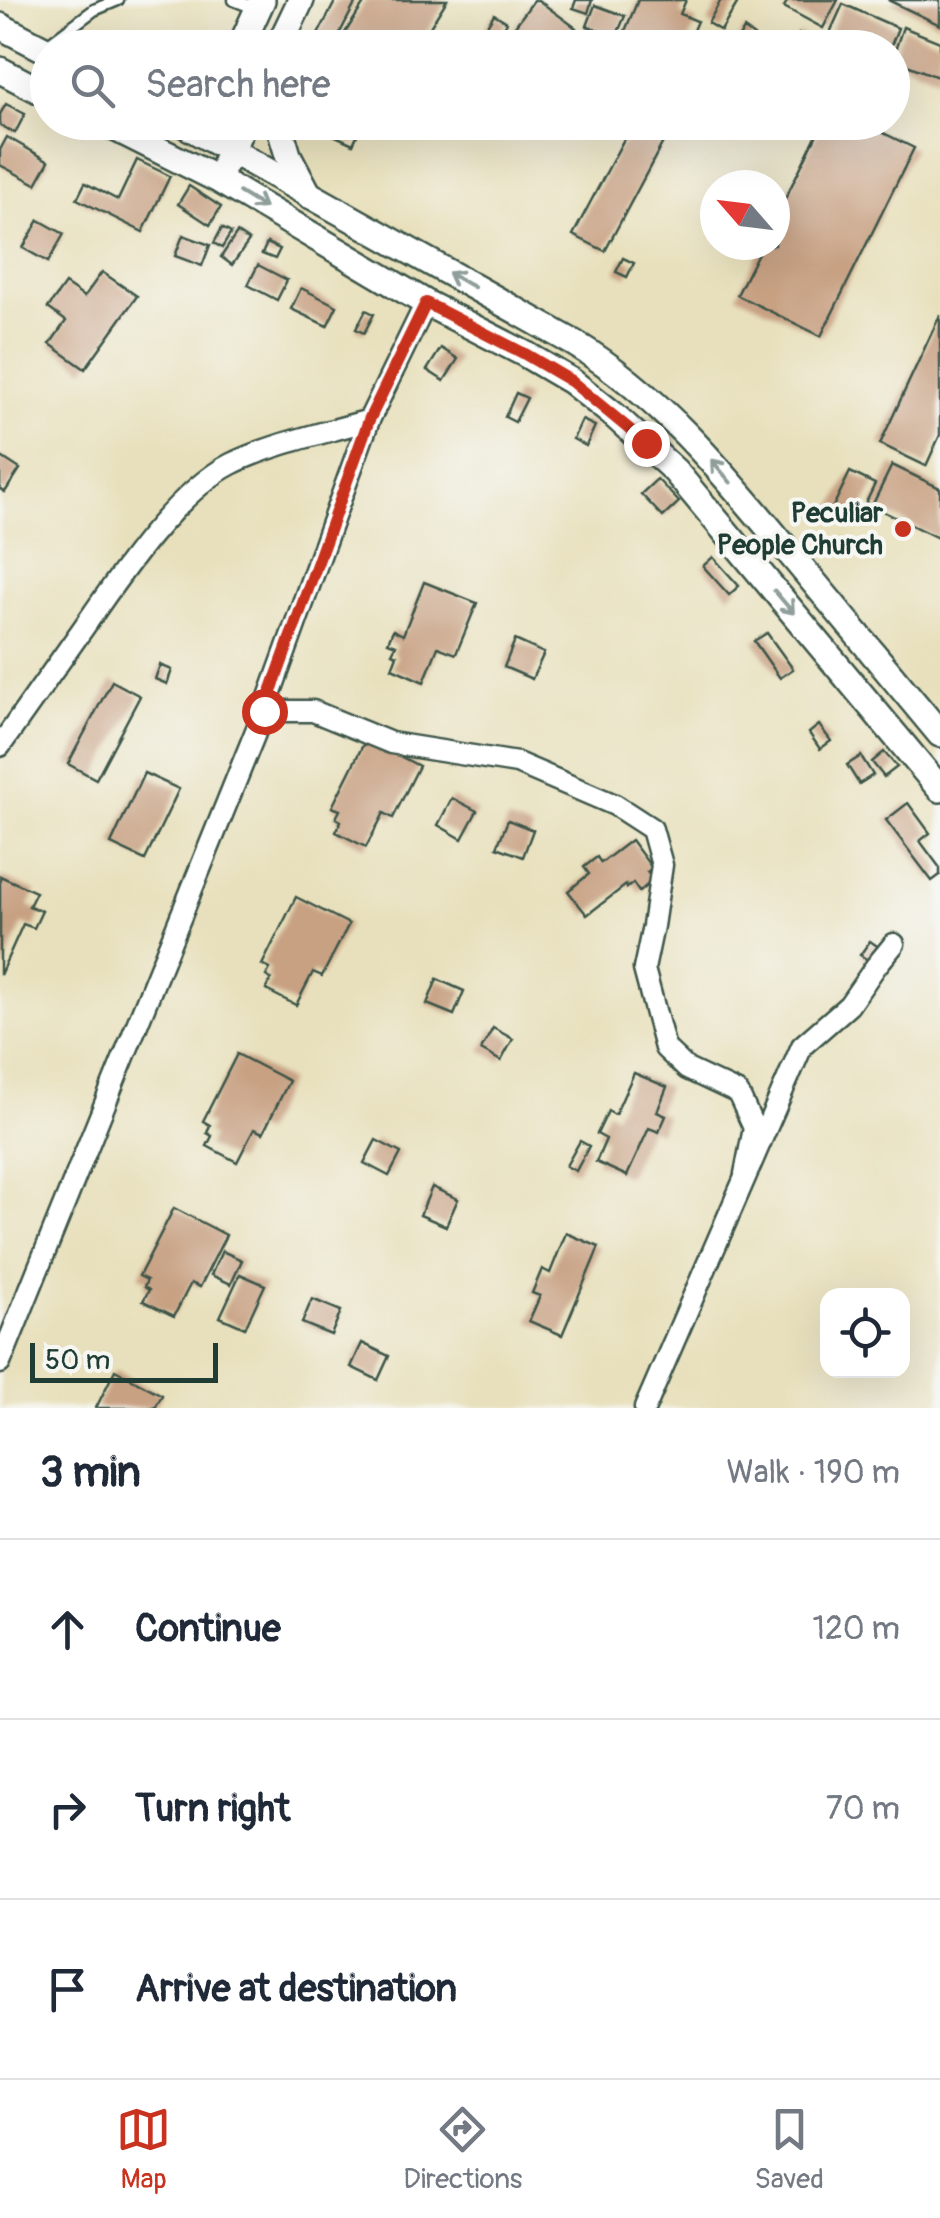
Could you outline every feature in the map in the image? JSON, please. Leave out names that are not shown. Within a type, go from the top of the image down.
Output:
[{"type":"street","points":[[286,30],[300,0]]},
{"type":"street","points":[[244,30],[251,3]]},
{"type":"street","points":[[0,26],[30,42]]},
{"type":"street","points":[[0,70],[30,86]]},
{"type":"street","points":[[139,140],[217,179],[426,303],[571,381],[675,471],[940,790]]},
{"type":"street","points":[[186,164],[192,140]]},
{"type":"street","points":[[217,140],[574,343],[646,394],[706,453],[940,734]]},
{"type":"street","points":[[217,179],[236,140]]},
{"type":"street","points":[[283,140],[309,195]]},
{"type":"street","points":[[0,1364],[264,711],[369,420],[426,303]]},
{"type":"street","points":[[0,746],[134,557],[205,481],[231,464],[369,420]]},
{"type":"street","points":[[264,711],[313,711],[391,743],[517,763],[615,805],[652,829],[662,865],[644,969],[665,1048],[688,1070],[738,1093],[754,1128],[745,1174]]},
{"type":"street","points":[[645,1408],[802,1046],[850,1004],[894,944]]},
{"type":"lane","points":[[70,30],[94,10],[118,0]]},
{"type":"building","points":[[336,0],[357,0],[341,30],[320,30]]},
{"type":"building","points":[[366,0],[447,0],[428,30],[347,30]]},
{"type":"building","points":[[534,0],[576,28],[575,30],[512,30]]},
{"type":"building","points":[[576,0],[592,0],[588,13],[573,8]]},
{"type":"building","points":[[638,0],[686,0],[680,14],[697,21],[693,30],[625,30]]},
{"type":"building","points":[[721,0],[738,2],[722,30],[708,23]]},
{"type":"building","points":[[788,0],[838,0],[823,28],[784,7]]},
{"type":"building","points":[[888,0],[940,0],[940,25]]},
{"type":"building","points":[[843,4],[898,28],[897,30],[831,30]]},
{"type":"building","points":[[595,5],[625,16],[619,30],[587,26]]},
{"type":"building","points":[[494,14],[507,22],[502,30],[484,30]]},
{"type":"building","points":[[903,27],[940,42],[940,78],[910,66],[910,30],[902,30]]},
{"type":"building","points":[[6,104],[25,114],[15,133],[0,125],[0,114]]},
{"type":"building","points":[[7,137],[49,161],[36,184],[0,165],[0,150]]},
{"type":"building","points":[[623,140],[664,140],[605,251],[573,235]]},
{"type":"building","points":[[814,140],[898,140],[914,148],[821,336],[737,295],[754,260],[790,260],[790,189]]},
{"type":"building","points":[[137,160],[170,176],[143,232],[77,199],[85,183],[118,200]]},
{"type":"building","points":[[189,186],[221,207],[210,225],[178,204]]},
{"type":"building","points":[[39,220],[64,234],[48,262],[23,248]]},
{"type":"building","points":[[222,228],[231,233],[222,248],[214,243]]},
{"type":"building","points":[[237,233],[249,241],[232,265],[221,257]]},
{"type":"building","points":[[183,235],[210,245],[202,266],[175,256]]},
{"type":"building","points":[[267,243],[280,249],[275,259],[262,254]]},
{"type":"building","points":[[623,258],[634,263],[627,277],[616,272]]},
{"type":"building","points":[[258,265],[287,280],[277,300],[248,285]]},
{"type":"building","points":[[102,272],[137,296],[85,369],[50,344],[66,321],[48,308],[65,284],[84,297]]},
{"type":"building","points":[[301,288],[337,306],[327,326],[291,309]]},
{"type":"building","points":[[366,310],[374,314],[364,333],[356,329]]},
{"type":"building","points":[[940,315],[940,435],[926,466],[880,444]]},
{"type":"building","points":[[441,348],[458,359],[444,381],[427,370]]},
{"type":"building","points":[[516,393],[527,398],[515,422],[505,417]]},
{"type":"building","points":[[582,420],[595,426],[586,446],[573,439]]},
{"type":"building","points":[[0,456],[20,469],[5,492],[0,489]]},
{"type":"building","points":[[892,465],[940,488],[940,539],[872,506]]},
{"type":"building","points":[[850,472],[875,484],[855,525],[830,513]]},
{"type":"building","points":[[657,479],[679,502],[663,517],[641,494]]},
{"type":"building","points":[[713,557],[739,586],[729,595],[703,566]]},
{"type":"building","points":[[424,582],[477,603],[456,654],[438,647],[424,682],[392,668],[396,645],[388,642],[393,630],[403,635]]},
{"type":"building","points":[[767,633],[793,669],[780,678],[754,641]]},
{"type":"building","points":[[515,640],[544,653],[532,679],[504,667]]},
{"type":"building","points":[[160,665],[172,670],[167,684],[155,679]]},
{"type":"building","points":[[112,681],[140,696],[96,779],[68,764]]},
{"type":"building","points":[[819,725],[831,741],[820,749],[809,733]]},
{"type":"building","points":[[366,739],[419,766],[393,818],[384,813],[366,847],[336,832],[340,810],[332,807]]},
{"type":"building","points":[[884,752],[897,767],[884,777],[872,762]]},
{"type":"building","points":[[861,756],[873,775],[859,784],[847,765]]},
{"type":"building","points":[[144,773],[179,789],[145,860],[111,844]]},
{"type":"building","points":[[452,798],[477,811],[462,839],[438,825]]},
{"type":"building","points":[[908,803],[930,833],[920,841],[940,868],[940,875],[932,881],[886,820]]},
{"type":"building","points":[[508,820],[533,830],[523,857],[497,847]]},
{"type":"building","points":[[631,840],[652,868],[647,872],[653,880],[639,892],[633,883],[627,888],[626,885],[587,915],[568,891],[589,874],[584,867],[597,857],[601,863]]},
{"type":"building","points":[[0,876],[36,892],[29,906],[42,911],[34,928],[23,924],[0,975]]},
{"type":"building","points":[[296,897],[349,924],[322,976],[313,972],[296,1005],[266,990],[270,969],[262,965]]},
{"type":"building","points":[[870,941],[883,950],[874,964],[860,955]]},
{"type":"building","points":[[437,979],[464,991],[454,1015],[427,1004]]},
{"type":"building","points":[[493,1028],[513,1039],[501,1061],[481,1050]]},
{"type":"building","points":[[237,1054],[289,1081],[263,1133],[254,1129],[237,1162],[207,1146],[212,1136],[207,1133],[210,1125],[203,1121]]},
{"type":"building","points":[[634,1073],[667,1087],[657,1112],[666,1116],[659,1132],[649,1128],[627,1176],[596,1162],[606,1139],[597,1134],[608,1111],[615,1115]]},
{"type":"building","points":[[376,1140],[401,1153],[389,1176],[364,1163]]},
{"type":"building","points":[[580,1141],[589,1146],[576,1171],[566,1166]]},
{"type":"building","points":[[432,1187],[458,1199],[446,1226],[420,1215]]},
{"type":"building","points":[[174,1208],[226,1235],[200,1287],[191,1283],[174,1316],[143,1301],[149,1290],[144,1287],[147,1280],[139,1276]]},
{"type":"building","points":[[566,1233],[599,1247],[562,1335],[529,1321],[540,1296],[532,1293],[542,1269],[550,1273]]},
{"type":"building","points":[[222,1251],[242,1260],[231,1284],[211,1275]]},
{"type":"building","points":[[240,1274],[265,1285],[245,1328],[220,1317]]},
{"type":"building","points":[[312,1299],[341,1311],[331,1335],[302,1323]]},
{"type":"building","points":[[362,1343],[389,1356],[378,1380],[351,1367]]},
{"type":"building","points":[[115,1370],[162,1395],[155,1408],[96,1408]]},
{"type":"place","name":"Peculiar People Church","points":[[903,529]]},
{"type":"route","points":[[264,711],[369,420],[426,303],[571,381],[646,443]]}]
